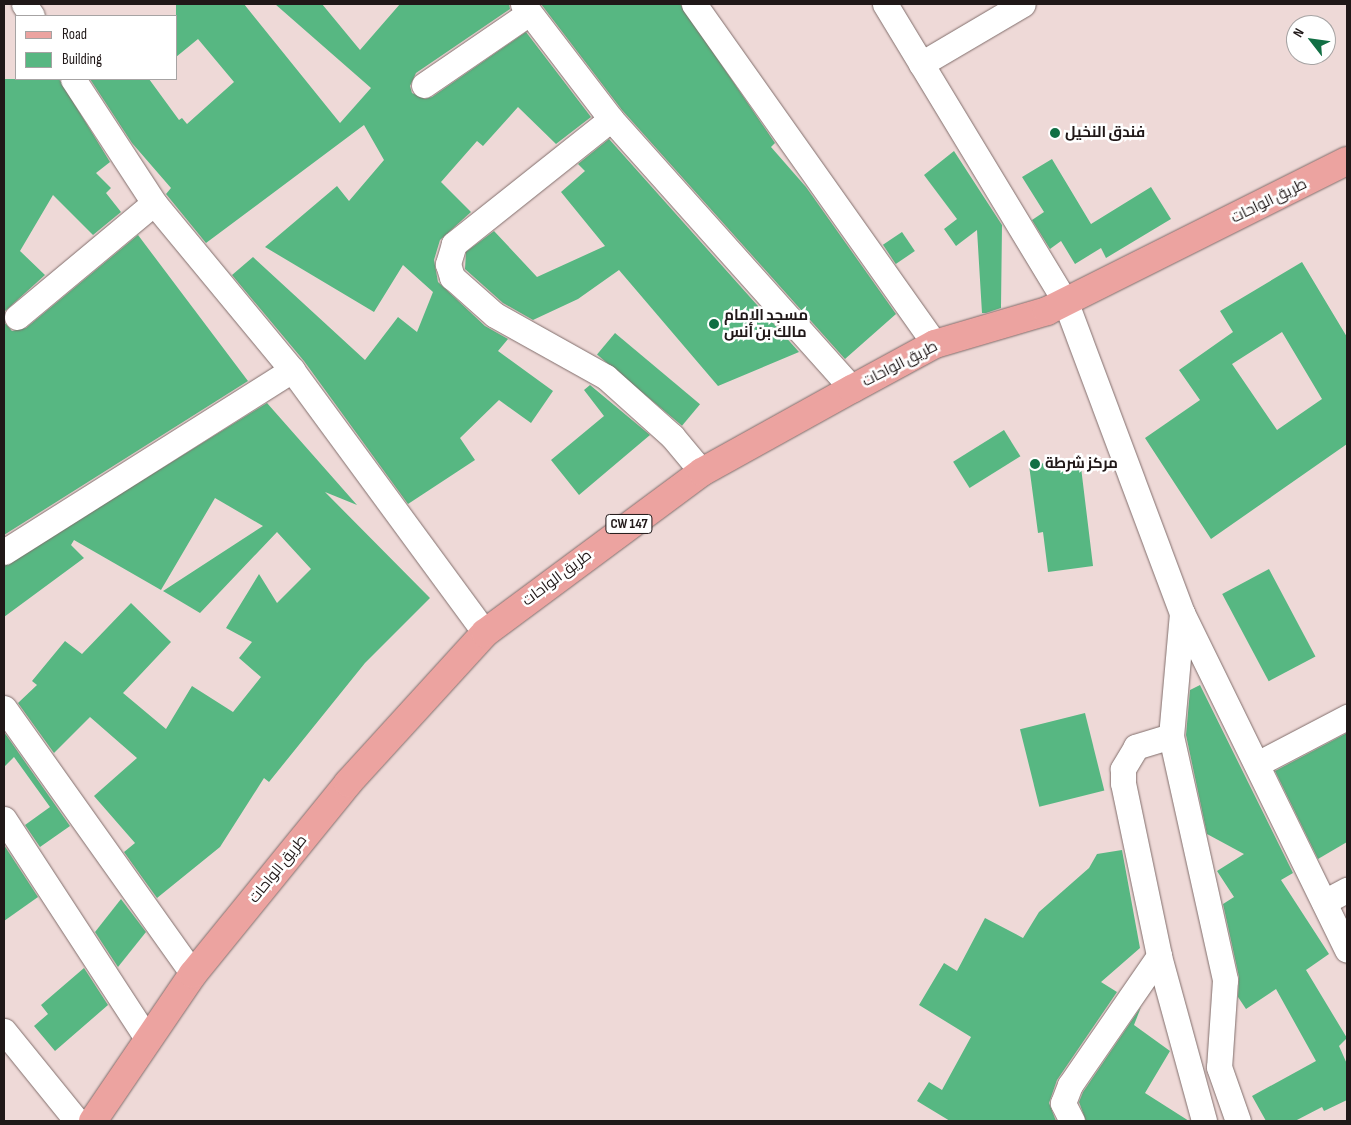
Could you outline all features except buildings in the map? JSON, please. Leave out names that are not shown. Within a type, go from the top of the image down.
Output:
[{"type":"main road","name":"طريق الواحات","points":[[93,1121],[147,1038],[193,974],[348,783],[485,633],[702,472],[852,388],[935,344],[1066,303],[1347,161]]},
{"type":"street","points":[[24,4],[31,15]]},
{"type":"street","points":[[694,4],[935,344]]},
{"type":"street","points":[[885,4],[1066,303],[1182,613],[1347,950]]},
{"type":"street","points":[[921,64],[1023,4]]},
{"type":"street","points":[[424,85],[526,8],[611,119],[852,388]]},
{"type":"street","points":[[74,80],[154,203],[292,370],[485,633]]},
{"type":"street","points":[[611,119],[454,244],[448,264],[452,277],[495,315],[606,377],[672,436],[702,472]]},
{"type":"street","points":[[18,317],[154,203]]},
{"type":"street","points":[[4,552],[292,370]]},
{"type":"street","points":[[1182,613],[1171,736],[1225,980],[1219,1067],[1238,1121]]},
{"type":"street","points":[[4,708],[193,974]]},
{"type":"street","points":[[1257,764],[1347,717]]},
{"type":"street","points":[[1171,736],[1136,747],[1123,769],[1159,956],[1204,1121]]},
{"type":"street","points":[[4,819],[147,1038]]},
{"type":"street","points":[[1324,902],[1347,890]]},
{"type":"street","points":[[1072,1121],[1063,1103],[1070,1085],[1159,956]]},
{"type":"street","points":[[4,1031],[76,1121]]},
{"type":"place","name":"فندق النخيل","points":[[1055,133]]},
{"type":"place","name":"مسجد الإمام مالك بن أنس","points":[[714,324]]},
{"type":"place","name":"مركز شرطة","points":[[1035,464]]}]
